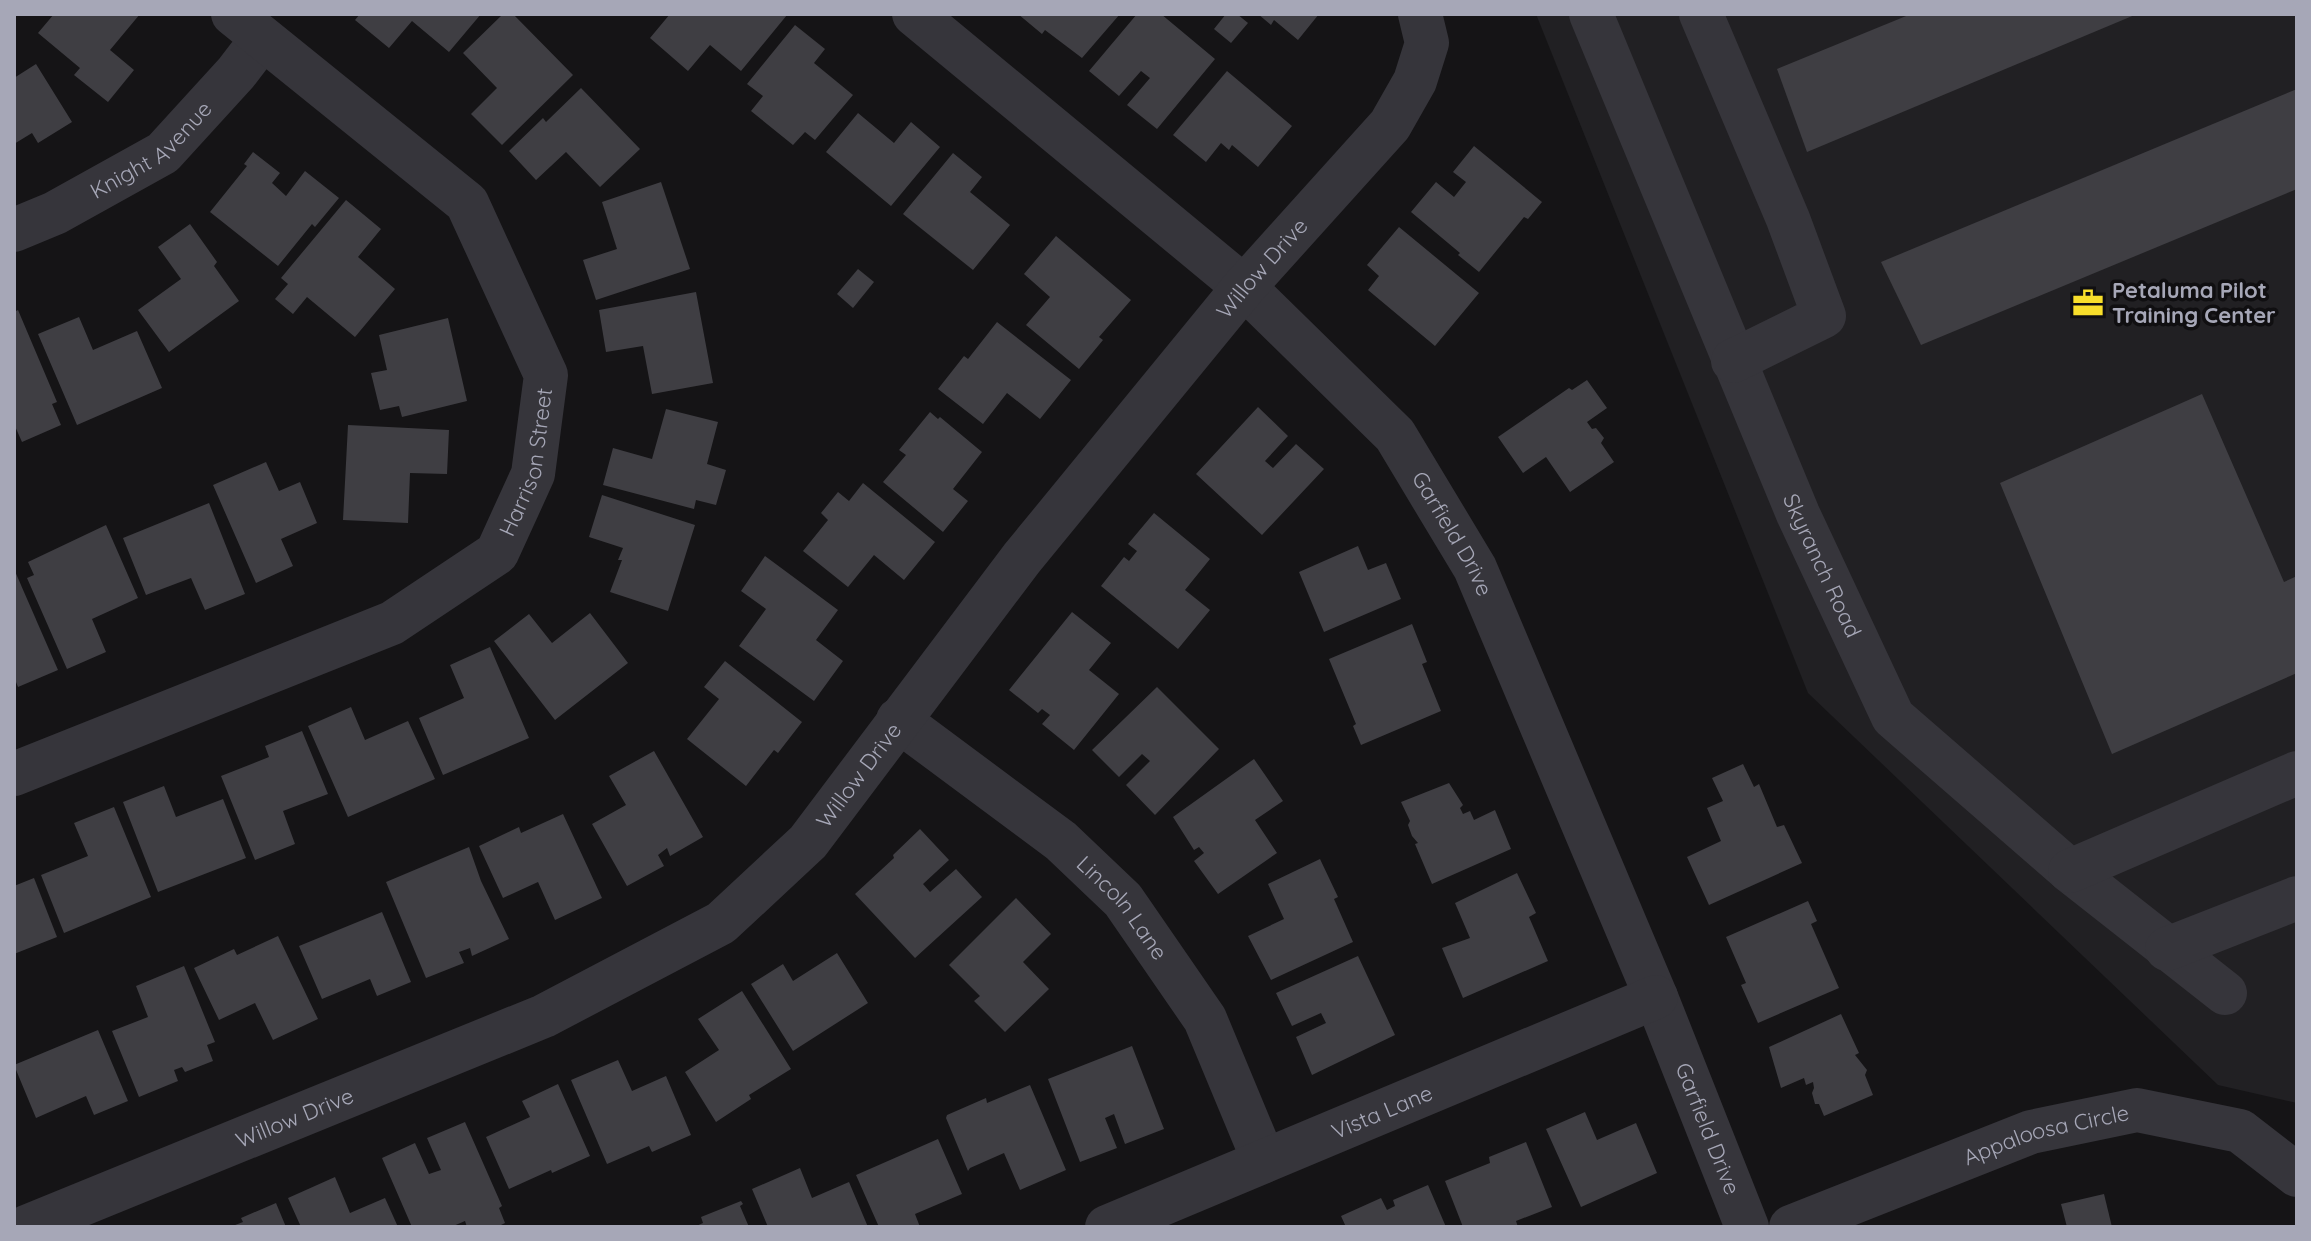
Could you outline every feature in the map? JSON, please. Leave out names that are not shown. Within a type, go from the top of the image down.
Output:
[{"type":"street","name":"Garfield Drive","points":[[914,14],[1244,287],[1395,435],[1475,568],[1656,997],[1747,1227]]},
{"type":"street","name":"Willow Drive","points":[[26,1227],[544,1016],[721,923],[808,842],[1022,558],[1244,287],[1390,125],[1415,81],[1427,43],[1420,14]]},
{"type":"street","name":"Skyranch Road","points":[[1591,14],[1798,514],[1893,717],[2070,871],[2225,993]]},
{"type":"street","points":[[1701,14],[1788,219],[1824,316],[1733,361]]},
{"type":"street","name":"Knight Avenue","points":[[14,230],[55,213],[163,153],[236,73],[247,26]]},
{"type":"street","name":"Harrison Street","points":[[14,774],[392,623],[497,553],[533,474],[546,375],[467,203],[247,26]]},
{"type":"street","name":"Lincoln Lane","points":[[898,720],[1061,841],[1123,900],[1205,1019],[1264,1161]]},
{"type":"street","points":[[2070,871],[2297,773]]},
{"type":"street","points":[[2167,949],[2297,898]]},
{"type":"street","name":"Vista Lane","points":[[1107,1227],[1656,997]]},
{"type":"street","name":"Appaloosa Circle","points":[[1791,1227],[2031,1132],[2137,1110],[2240,1131],[2297,1175]]},
{"type":"shaded area","points":[[1536,14],[2297,14],[2297,1103],[2218,1085],[1808,693]]},
{"type":"building","points":[[54,14],[140,14],[110,50],[134,70],[108,102],[74,75],[80,68],[38,33]]},
{"type":"building","points":[[360,14],[481,14],[449,52],[412,21],[389,48],[355,20]]},
{"type":"building","points":[[503,14],[513,14],[573,75],[502,145],[471,114],[497,88],[463,53]]},
{"type":"building","points":[[670,14],[787,15],[741,71],[710,45],[688,71],[650,38]]},
{"type":"building","points":[[1018,14],[1120,14],[1082,58],[1045,30],[1042,34]]},
{"type":"building","points":[[1137,14],[1161,14],[1215,59],[1157,129],[1127,105],[1150,78],[1141,71],[1119,96],[1089,71]]},
{"type":"building","points":[[1226,14],[1237,14],[1248,23],[1231,43],[1214,29]]},
{"type":"building","points":[[1258,14],[1319,14],[1298,40],[1274,20],[1271,25]]},
{"type":"building","points":[[1911,14],[2137,14],[1807,152],[1777,69]]},
{"type":"building","points":[[795,25],[825,49],[814,63],[853,95],[815,140],[805,132],[793,145],[751,111],[763,96],[747,84]]},
{"type":"building","points":[[36,64],[72,122],[38,143],[32,133],[14,144],[14,78]]},
{"type":"building","points":[[1227,71],[1292,126],[1258,167],[1232,145],[1229,150],[1221,143],[1206,162],[1173,135]]},
{"type":"building","points":[[581,88],[640,149],[600,187],[566,152],[536,180],[509,151],[543,118],[546,122]]},
{"type":"building","points":[[2297,89],[2297,189],[1921,345],[1881,262]]},
{"type":"building","points":[[858,113],[894,143],[911,122],[940,147],[891,206],[826,152]]},
{"type":"building","points":[[1474,146],[1542,202],[1528,219],[1524,217],[1479,272],[1411,212],[1436,182],[1454,197],[1466,182],[1453,172]]},
{"type":"building","points":[[253,152],[280,173],[272,183],[286,196],[305,171],[339,198],[315,227],[312,224],[278,266],[210,212],[247,166],[244,164]]},
{"type":"building","points":[[953,153],[982,177],[970,192],[1010,225],[973,270],[903,214]]},
{"type":"building","points":[[661,182],[690,269],[596,300],[583,260],[617,249],[602,202]]},
{"type":"building","points":[[346,200],[381,229],[358,257],[395,289],[355,337],[307,297],[293,314],[275,299],[288,284],[281,278]]},
{"type":"building","points":[[190,224],[239,301],[169,352],[138,310],[181,279],[158,247]]},
{"type":"building","points":[[1399,227],[1479,293],[1435,346],[1368,290],[1379,276],[1367,265]]},
{"type":"building","points":[[1056,236],[1131,300],[1099,337],[1103,340],[1079,369],[1026,325],[1050,297],[1024,274]]},
{"type":"building","points":[[858,269],[874,282],[853,308],[837,294]]},
{"type":"building","points":[[696,292],[713,383],[652,394],[643,346],[606,352],[599,310]]},
{"type":"building","points":[[18,310],[57,402],[52,404],[61,425],[22,442],[14,424],[14,312]]},
{"type":"building","points":[[79,317],[93,350],[137,331],[162,388],[77,425],[38,334]]},
{"type":"building","points":[[448,318],[467,401],[402,417],[399,406],[380,410],[371,373],[387,370],[379,335]]},
{"type":"building","points":[[997,322],[1071,380],[1040,419],[1007,393],[983,424],[938,389],[964,356],[968,359]]},
{"type":"building","points":[[1587,380],[1607,408],[1587,422],[1604,438],[1601,443],[1614,462],[1570,492],[1546,457],[1523,473],[1498,437],[1569,388],[1572,390]]},
{"type":"building","points":[[2202,394],[2284,582],[2297,576],[2297,673],[2112,754],[2000,483]]},
{"type":"building","points":[[1258,407],[1288,436],[1265,461],[1273,468],[1296,444],[1324,469],[1262,535],[1196,474]]},
{"type":"building","points":[[666,409],[718,422],[707,464],[726,470],[716,505],[696,500],[694,509],[603,485],[613,448],[652,459]]},
{"type":"building","points":[[930,412],[982,452],[953,489],[968,501],[943,532],[883,482],[906,455],[899,450]]},
{"type":"building","points":[[348,425],[449,430],[447,474],[410,473],[408,523],[343,520]]},
{"type":"building","points":[[266,462],[279,491],[300,482],[317,523],[281,539],[293,566],[256,583],[213,485]]},
{"type":"building","points":[[863,483],[935,542],[904,580],[874,555],[848,587],[803,551],[828,520],[821,513],[838,492],[849,501]]},
{"type":"building","points":[[602,495],[695,525],[668,611],[610,592],[622,560],[618,560],[623,548],[589,537]]},
{"type":"building","points":[[209,503],[245,594],[205,610],[191,578],[146,595],[123,538]]},
{"type":"building","points":[[1154,513],[1210,559],[1185,590],[1210,610],[1178,649],[1101,586],[1124,557],[1129,561],[1137,551],[1128,544]]},
{"type":"building","points":[[106,525],[138,598],[92,619],[106,652],[67,669],[27,578],[34,575],[28,562]]},
{"type":"building","points":[[1358,546],[1368,570],[1386,563],[1401,599],[1324,632],[1299,572]]},
{"type":"building","points":[[765,556],[838,610],[816,640],[843,661],[814,701],[739,646],[766,609],[741,591]]},
{"type":"building","points":[[14,569],[58,670],[18,687],[14,677]]},
{"type":"building","points":[[1072,612],[1111,643],[1089,670],[1119,694],[1074,750],[1042,724],[1050,715],[1042,709],[1038,713],[1009,690]]},
{"type":"building","points":[[590,613],[628,663],[555,720],[494,641],[529,614],[552,643]]},
{"type":"building","points":[[1412,624],[1427,662],[1422,664],[1441,711],[1361,745],[1353,726],[1356,724],[1329,659]]},
{"type":"building","points":[[490,647],[529,738],[443,775],[419,718],[464,698],[450,665]]},
{"type":"building","points":[[725,661],[802,722],[778,753],[774,750],[746,786],[687,739],[719,699],[704,687]]},
{"type":"building","points":[[1157,687],[1219,749],[1155,815],[1126,785],[1150,761],[1142,754],[1119,777],[1092,750]]},
{"type":"building","points":[[351,707],[365,740],[408,721],[435,779],[348,817],[308,726]]},
{"type":"building","points":[[302,731],[328,794],[283,811],[295,844],[255,860],[221,776],[269,757],[265,746]]},
{"type":"building","points":[[654,751],[703,837],[670,856],[667,848],[658,855],[664,866],[627,886],[592,824],[626,805],[609,776]]},
{"type":"building","points":[[1254,759],[1283,801],[1255,820],[1277,853],[1218,894],[1194,861],[1204,853],[1199,847],[1194,850],[1173,817]]},
{"type":"building","points":[[1743,764],[1754,787],[1759,784],[1777,827],[1784,825],[1802,863],[1709,905],[1687,857],[1721,841],[1707,808],[1723,801],[1712,778]]},
{"type":"building","points":[[1449,783],[1463,805],[1460,808],[1463,814],[1470,811],[1474,820],[1495,810],[1511,849],[1432,884],[1401,802]]},
{"type":"building","points":[[164,786],[176,817],[223,799],[246,858],[158,892],[123,802]]},
{"type":"building","points":[[114,807],[151,897],[64,933],[41,875],[88,856],[74,823]]},
{"type":"building","points":[[563,814],[602,898],[555,920],[538,882],[503,898],[479,846],[519,827],[521,833]]},
{"type":"building","points":[[920,829],[949,860],[923,884],[930,892],[956,869],[982,897],[915,958],[855,894]]},
{"type":"building","points":[[469,847],[481,881],[509,939],[472,956],[470,948],[459,952],[464,963],[426,978],[386,882]]},
{"type":"building","points":[[1320,859],[1338,897],[1334,899],[1353,942],[1271,980],[1248,936],[1284,919],[1268,884]]},
{"type":"building","points":[[1517,873],[1536,913],[1529,917],[1548,961],[1463,998],[1442,948],[1470,938],[1455,903]]},
{"type":"building","points":[[34,878],[57,937],[14,954],[14,886]]},
{"type":"building","points":[[1016,898],[1051,934],[1023,962],[1049,989],[1005,1032],[974,1001],[980,996],[949,965]]},
{"type":"building","points":[[1808,901],[1817,921],[1811,924],[1839,988],[1758,1023],[1741,985],[1746,983],[1726,937]]},
{"type":"building","points":[[382,912],[411,982],[377,996],[370,979],[322,999],[299,946]]},
{"type":"building","points":[[278,936],[318,1019],[273,1040],[255,1003],[219,1020],[194,968],[234,949],[237,955]]},
{"type":"building","points":[[837,953],[868,1003],[793,1051],[751,984],[783,964],[793,981]]},
{"type":"building","points":[[1358,956],[1395,1035],[1312,1075],[1296,1037],[1326,1023],[1321,1013],[1292,1026],[1276,993]]},
{"type":"building","points":[[184,966],[215,1042],[207,1045],[213,1061],[185,1072],[182,1067],[174,1070],[178,1081],[139,1097],[112,1031],[148,1017],[136,986]]},
{"type":"building","points":[[742,991],[791,1069],[749,1095],[751,1099],[716,1122],[685,1072],[719,1050],[698,1019]]},
{"type":"building","points":[[1841,1014],[1859,1053],[1855,1055],[1867,1070],[1865,1075],[1873,1095],[1824,1116],[1819,1104],[1815,1104],[1813,1082],[1806,1085],[1804,1078],[1781,1088],[1769,1047]]},
{"type":"building","points":[[98,1030],[128,1101],[94,1115],[86,1096],[36,1118],[14,1065]]},
{"type":"building","points":[[1132,1046],[1164,1129],[1125,1144],[1114,1114],[1105,1118],[1117,1148],[1080,1162],[1048,1079]]},
{"type":"building","points":[[618,1060],[632,1091],[666,1076],[691,1135],[652,1152],[649,1146],[607,1164],[571,1080]]},
{"type":"building","points":[[558,1084],[590,1156],[509,1189],[486,1137],[530,1117],[522,1101]]},
{"type":"building","points":[[1030,1085],[1066,1170],[1020,1190],[1004,1153],[968,1171],[947,1115],[986,1098],[987,1103]]},
{"type":"building","points":[[1585,1112],[1597,1140],[1636,1123],[1657,1173],[1581,1207],[1546,1129]]},
{"type":"building","points":[[465,1122],[502,1206],[499,1208],[505,1223],[497,1227],[467,1227],[465,1221],[451,1227],[412,1227],[382,1158],[415,1143],[429,1174],[441,1170],[427,1138]]},
{"type":"building","points":[[938,1139],[962,1194],[915,1214],[920,1227],[879,1227],[856,1175]]},
{"type":"building","points":[[1526,1142],[1552,1207],[1516,1221],[1518,1227],[1463,1227],[1445,1181],[1490,1163],[1489,1157]]},
{"type":"building","points":[[800,1168],[812,1198],[849,1182],[868,1227],[768,1227],[752,1189]]},
{"type":"building","points":[[335,1177],[350,1213],[385,1198],[398,1227],[301,1227],[288,1198]]},
{"type":"building","points":[[1428,1185],[1446,1227],[1346,1227],[1341,1216],[1381,1198],[1387,1210],[1395,1206],[1393,1200]]},
{"type":"building","points":[[2104,1194],[2112,1227],[2067,1227],[2061,1204]]},
{"type":"building","points":[[741,1201],[743,1204],[740,1206],[749,1227],[694,1227],[703,1223],[701,1217]]},
{"type":"building","points":[[276,1203],[286,1227],[230,1227],[243,1222],[241,1218]]},
{"type":"place","name":"Petaluma Pilot Training Center","points":[[2088,303]]}]
